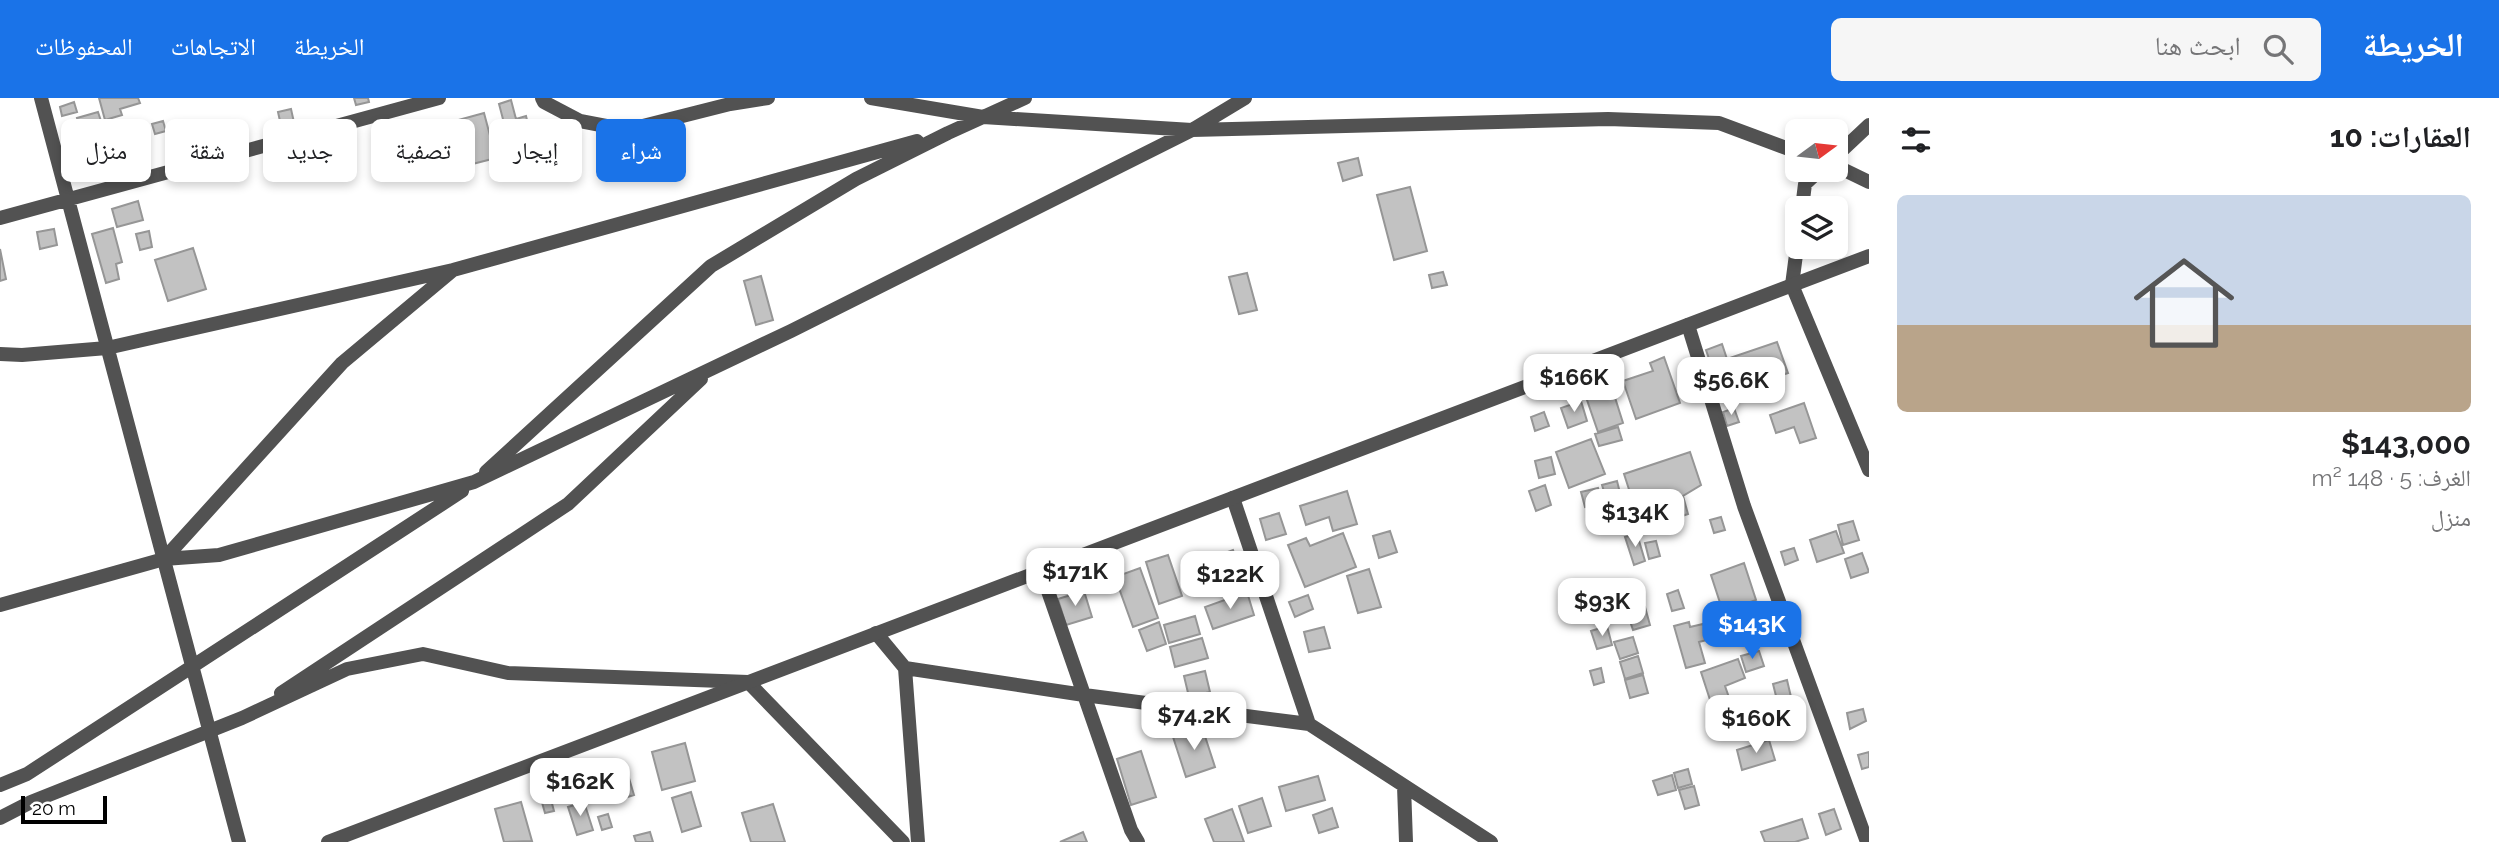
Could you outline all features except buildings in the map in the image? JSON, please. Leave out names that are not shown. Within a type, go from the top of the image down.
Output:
[{"type":"street","points":[[41,98],[239,842]]},
{"type":"street","points":[[0,218],[439,98]]},
{"type":"street","points":[[542,98],[544,102],[580,121],[627,130],[730,104],[768,98]]},
{"type":"street","points":[[871,98],[983,117],[1192,130],[1608,120],[1718,123],[1785,148]]},
{"type":"street","points":[[0,605],[163,559],[219,555],[474,482],[710,266],[856,180],[948,133],[1025,98]]},
{"type":"street","points":[[0,785],[27,774],[474,482],[711,370],[1192,130],[1245,98]]},
{"type":"street","points":[[1848,145],[1869,125]]},
{"type":"street","points":[[0,354],[22,355],[107,348],[453,270],[948,133]]},
{"type":"street","points":[[1848,171],[1869,181]]},
{"type":"street","points":[[328,842],[1869,256]]},
{"type":"street","points":[[1796,259],[1793,285],[1869,470]]},
{"type":"street","points":[[163,559],[342,363],[453,270]]},
{"type":"street","points":[[1688,325],[1744,506],[1867,842]]},
{"type":"street","points":[[242,718],[568,504],[711,370]]},
{"type":"street","points":[[1233,498],[1309,724]]},
{"type":"street","points":[[1041,571],[1131,830],[1138,842]]},
{"type":"street","points":[[876,633],[905,668],[918,842]]},
{"type":"street","points":[[0,818],[32,802],[242,718],[348,669],[423,654],[508,673],[748,682],[903,842]]},
{"type":"street","points":[[905,668],[1084,695],[1309,724],[1491,842]]},
{"type":"street","points":[[1404,786],[1406,842]]}]
